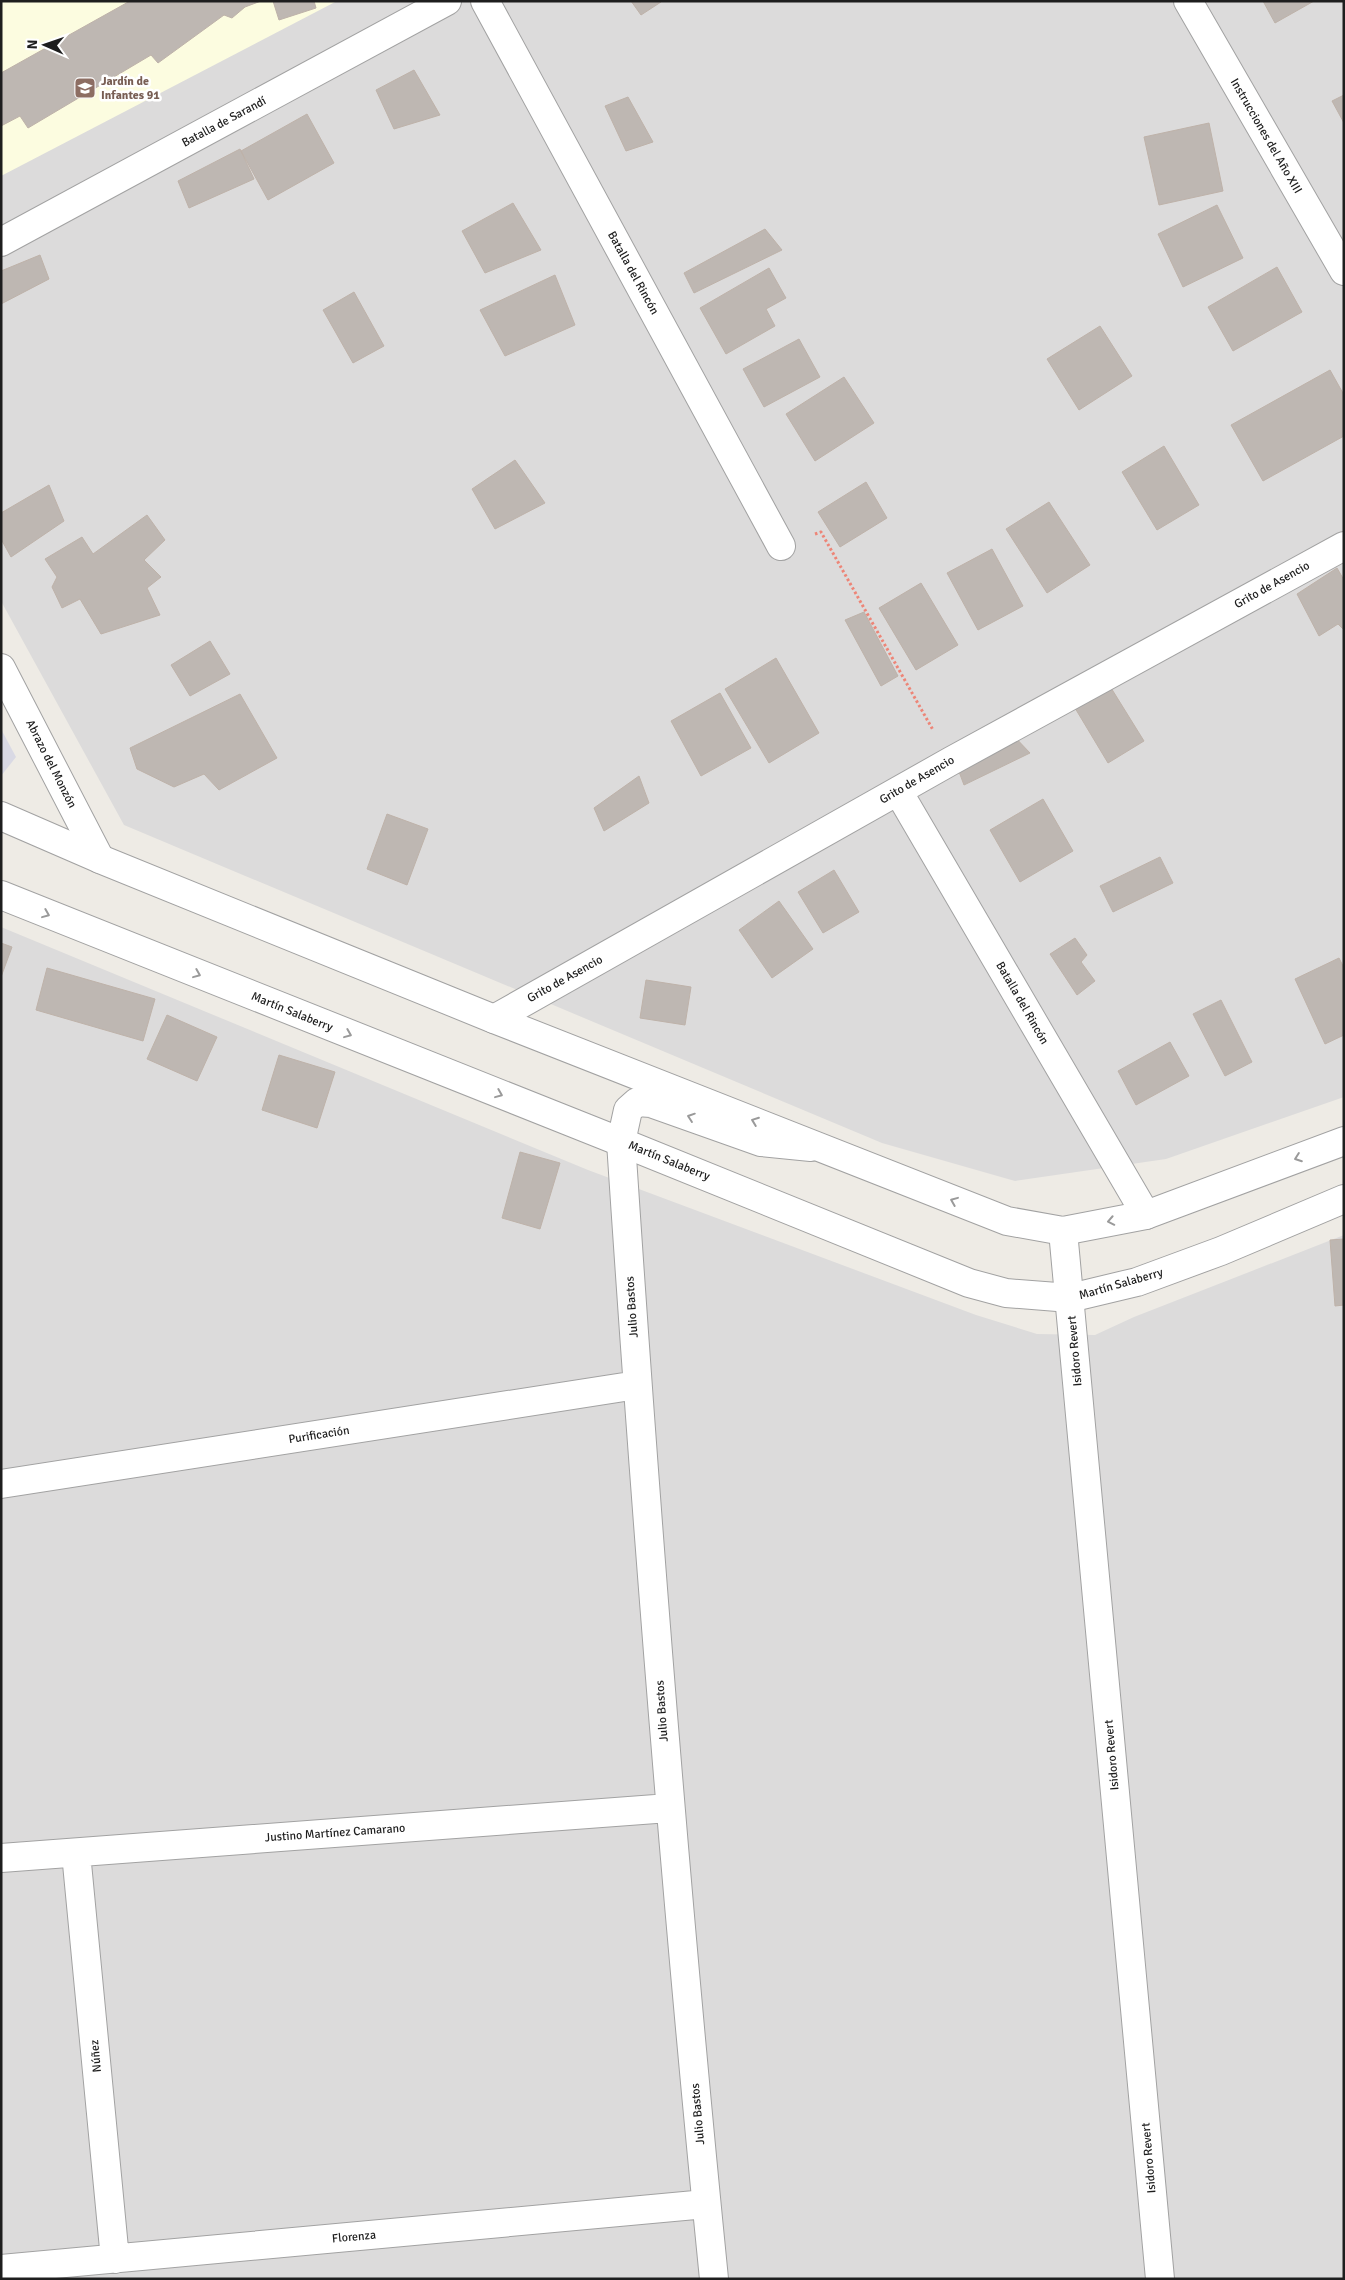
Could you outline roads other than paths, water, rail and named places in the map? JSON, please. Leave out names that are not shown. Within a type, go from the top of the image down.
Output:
[{"type":"street","name":"Batalla de Sarandí","points":[[1,242],[447,1]]},
{"type":"street","name":"Batalla del Rincón","points":[[485,1],[781,546]]},
{"type":"street","name":"Instrucciones del Año XIII","points":[[1188,1],[1344,271]]},
{"type":"street","name":"Grito de Asencio","points":[[494,1019],[951,760],[1344,546]]},
{"type":"street","name":"Abrazo del Monzón","points":[[1,668],[100,859]]},
{"type":"street","name":"Batalla del Rincón","points":[[898,791],[1146,1215]]},
{"type":"street","points":[[1,816],[100,859],[494,1019],[823,1148],[980,1212],[1007,1221],[1063,1231],[1146,1215],[1344,1141]]},
{"type":"street","name":"Martín Salaberry","points":[[1,895],[969,1283],[1006,1293],[1070,1298],[1146,1278],[1221,1251],[1344,1199]]},
{"type":"street","name":"Julio Bastos","points":[[714,2279],[669,1808],[637,1385],[621,1142],[628,1110],[637,1102],[652,1103],[762,1142],[823,1148]]},
{"type":"street","name":"Isidoro Revert","points":[[1063,1231],[1160,2279]]},
{"type":"street","name":"Purificación","points":[[1,1484],[637,1385]]},
{"type":"street","name":"Justino Martínez Camarano","points":[[1,1858],[669,1808]]},
{"type":"street","name":"Núñez","points":[[76,1853],[115,2259]]},
{"type":"street","name":"Florenza","points":[[1,2269],[86,2271],[115,2259],[706,2204]]},
{"type":"place","name":"Jardín de Infantes 91","points":[[85,88]]}]
